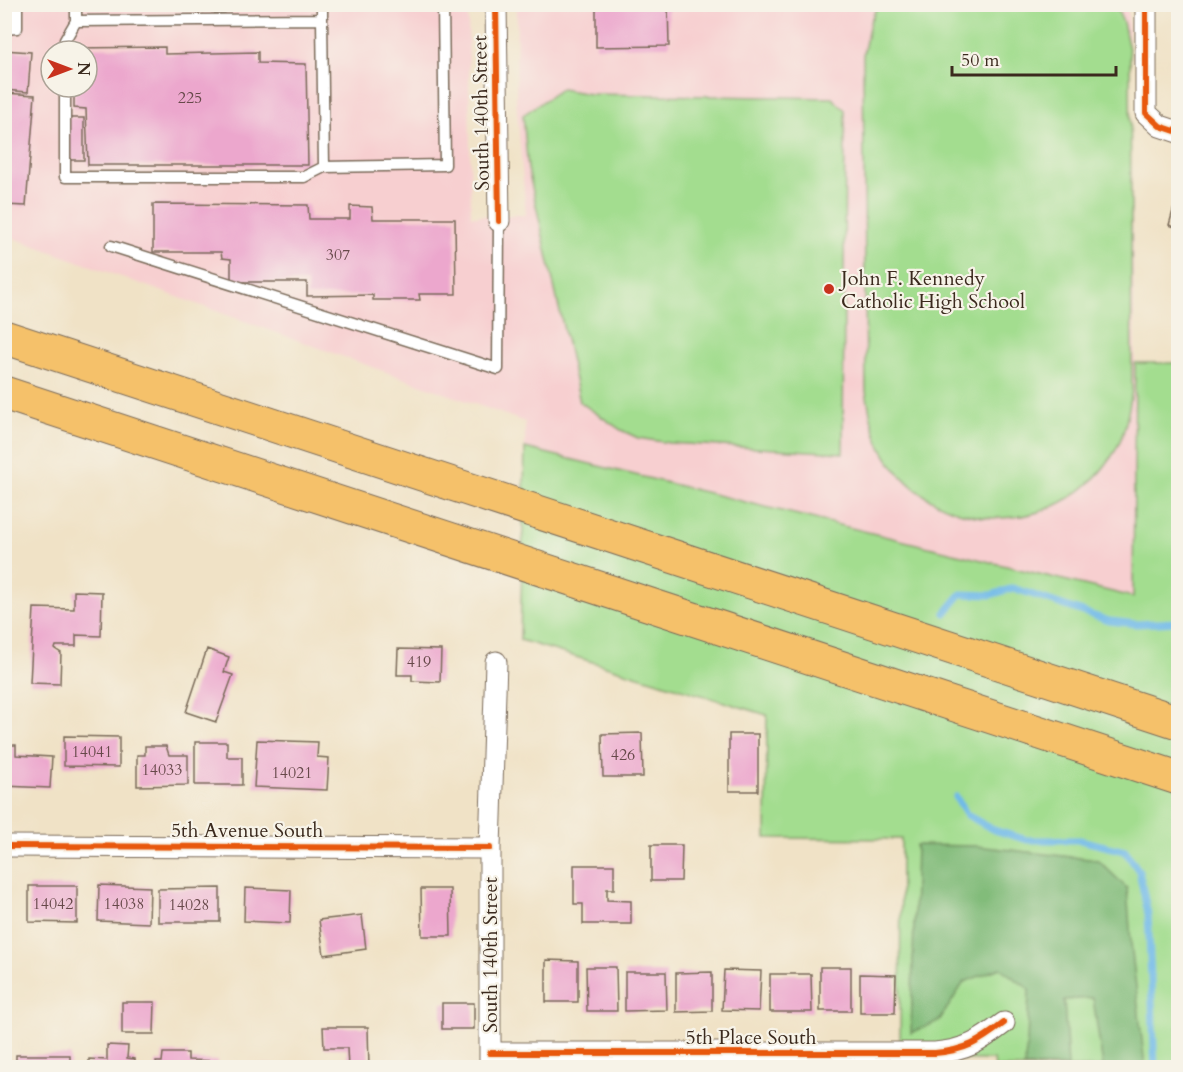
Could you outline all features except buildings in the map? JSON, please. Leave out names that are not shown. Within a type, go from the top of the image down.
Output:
[{"type":"highway","points":[[4,332],[75,361]]},
{"type":"highway","points":[[4,337],[1179,722]]},
{"type":"highway","points":[[4,393],[1179,778]]},
{"type":"street","name":"South 140th Street","points":[[496,4],[499,221]]},
{"type":"street","points":[[1146,4],[1146,113],[1160,126],[1179,132]]},
{"type":"street","name":"South 140th Street","points":[[490,1060],[490,848],[496,662]]},
{"type":"street","name":"5th Avenue South","points":[[4,846],[490,848]]},
{"type":"street","name":"5th Place South","points":[[490,1060],[935,1053],[957,1051],[979,1042],[1004,1023]]},
{"type":"lane","points":[[4,28],[17,28],[16,4]]},
{"type":"lane","points":[[66,39],[76,21],[76,4]]},
{"type":"lane","points":[[322,4],[324,167]]},
{"type":"lane","points":[[65,99],[65,177],[304,177],[324,167],[445,165],[443,4]]},
{"type":"lane","points":[[76,21],[322,19]]},
{"type":"lane","points":[[111,246],[498,369],[499,221]]},
{"type":"shaded area","name":"John F. Kennedy Catholic High School","points":[[4,5],[468,5],[471,216],[526,215],[516,98],[517,5],[1128,5],[1135,363],[1133,597],[525,448],[525,422],[5,235]]},
{"type":"green space","points":[[878,5],[1115,5],[1123,22],[1130,54],[1132,391],[1129,408],[1123,433],[1116,449],[1089,483],[1062,502],[1031,514],[999,518],[967,514],[936,503],[909,483],[886,456],[875,432],[866,391],[863,55],[870,22]]},
{"type":"green space","points":[[561,89],[590,94],[832,98],[845,110],[843,453],[669,443],[638,438],[621,430],[580,402],[528,169],[523,115]]},
{"type":"green space","points":[[1135,363],[1178,363],[1178,1067],[995,1068],[994,1060],[900,1059],[901,839],[766,838],[767,715],[520,640],[525,448],[1133,597]]},
{"type":"green space","points":[[916,845],[976,846],[1098,860],[1127,888],[1145,1067],[1103,1067],[1093,998],[1064,1000],[1068,1067],[1024,1067],[1029,989],[1000,968],[964,982],[939,1021],[911,1033]]},
{"type":"waterway","points":[[945,613],[961,594],[991,595],[1013,588],[1109,621],[1136,624],[1178,622]]},
{"type":"waterway","points":[[956,797],[967,815],[994,830],[1027,840],[1080,840],[1125,851],[1139,871],[1148,914],[1155,1068]]},
{"type":"cycle path","points":[[496,4],[499,221]]},
{"type":"cycle path","points":[[1146,4],[1146,113],[1160,126],[1178,132]]},
{"type":"cycle path","points":[[4,846],[490,848]]},
{"type":"cycle path","points":[[490,1053],[935,1053],[956,1050],[972,1044],[1004,1023]]},
{"type":"place","name":"John F. Kennedy Catholic High School","points":[[829,289]]}]
